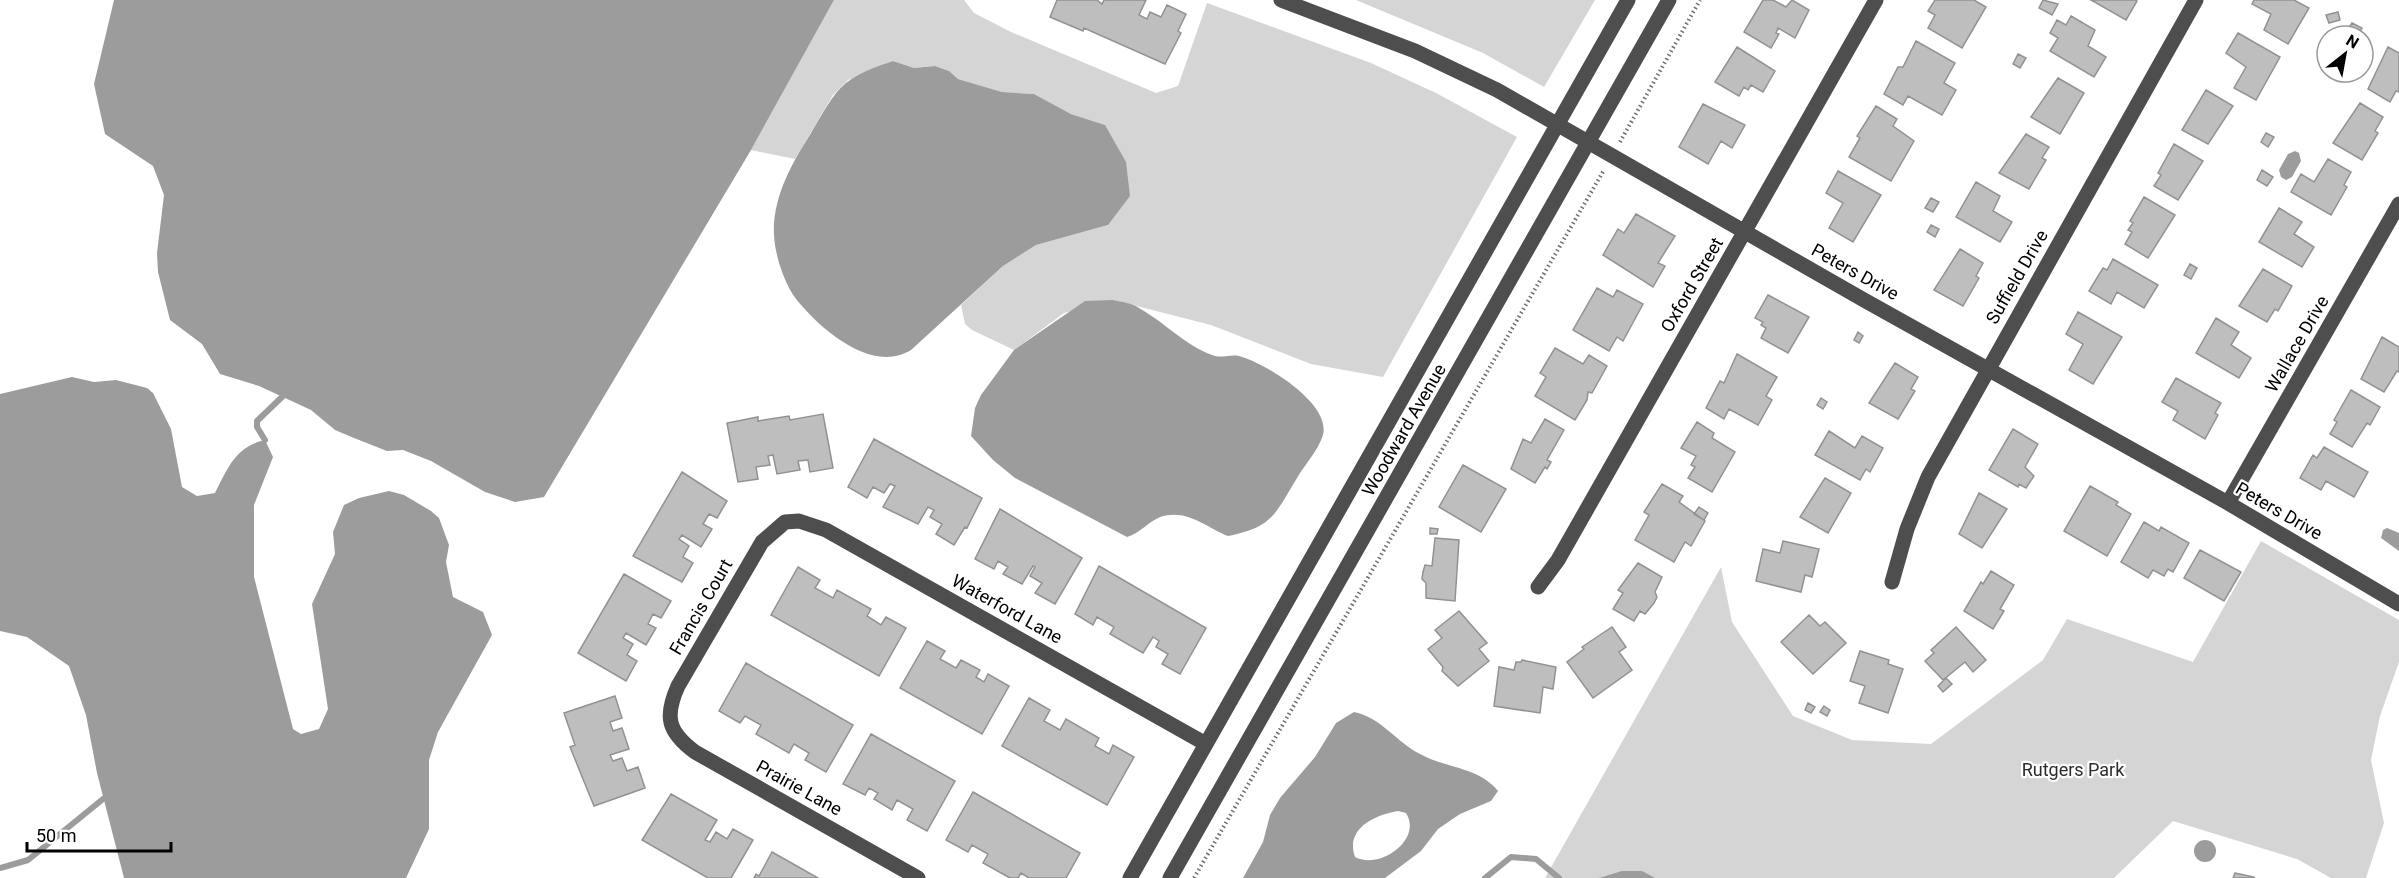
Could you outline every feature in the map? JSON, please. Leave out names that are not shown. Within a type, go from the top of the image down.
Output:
[{"type":"street","name":"Peters Drive","points":[[1281,0],[1453,68],[1988,368],[2399,604]]},
{"type":"street","name":"Woodward Avenue","points":[[1130,878],[1449,311],[1628,0]]},
{"type":"street","name":"Woodward Avenue","points":[[1170,878],[1670,0]]},
{"type":"street","name":"Oxford Street","points":[[1538,587],[1558,560],[1876,0]]},
{"type":"street","name":"Suffield Drive","points":[[1892,582],[1907,530],[1924,486],[2196,0]]},
{"type":"street","name":"Wallace Drive","points":[[2228,504],[2399,204]]},
{"type":"street","name":"Waterford Lane","points":[[785,522],[799,520],[826,530],[1206,744]]},
{"type":"street","name":"Francis Court","points":[[670,723],[670,704],[678,686],[762,542],[785,522]]},
{"type":"street","name":"Prairie Lane","points":[[670,723],[678,739],[695,752],[918,878]]},
{"type":"path","points":[[1623,136],[1700,0]]},
{"type":"path","points":[[1194,878],[1598,179]]},
{"type":"green space","points":[[834,0],[964,0],[974,13],[1011,32],[1156,93],[1178,86],[1207,3],[1371,63],[1436,93],[1517,137],[1383,377],[1311,364],[1211,325],[1113,300],[1064,313],[1014,350],[972,330],[965,324],[961,305],[1003,266],[1036,245],[1108,225],[1105,125],[1071,114],[1034,94],[1002,92],[958,79],[949,71],[935,66],[914,68],[893,61],[848,80],[833,95],[795,159],[751,150]]},
{"type":"green space","points":[[1356,0],[1595,0],[1544,87],[1483,53]]},
{"type":"green space","name":"Rutgers Park","points":[[2261,541],[2399,620],[2399,662],[2380,716],[2371,760],[2384,823],[2366,878],[2331,878],[2297,859],[2173,821],[2114,878],[1545,878],[1721,567],[1732,622],[1793,716],[1852,740],[1931,744],[2043,660],[2067,619],[2193,662]]},
{"type":"shaded area","points":[[114,0],[834,0],[751,150],[544,497],[515,502],[485,492],[431,461],[403,450],[387,451],[335,430],[311,410],[259,386],[220,374],[202,344],[170,320],[158,272],[157,253],[164,195],[153,166],[105,134],[94,84]]},
{"type":"shaded area","points":[[893,61],[914,68],[935,66],[949,71],[958,79],[1002,92],[1034,94],[1071,114],[1105,125],[1126,162],[1130,196],[1108,225],[1036,245],[1003,266],[911,350],[896,356],[880,357],[864,353],[833,335],[796,299],[778,260],[774,221],[780,194],[790,169],[835,94],[851,79]]},
{"type":"shaded area","points":[[2295,151],[2299,153],[2301,161],[2292,177],[2286,180],[2281,177],[2279,170],[2288,154]]},
{"type":"shaded area","points":[[1113,300],[1136,306],[1202,351],[1219,357],[1239,356],[1264,367],[1294,386],[1317,410],[1323,423],[1321,441],[1277,510],[1264,523],[1228,536],[1187,517],[1169,515],[1156,519],[1127,537],[1015,478],[993,460],[971,436],[975,408],[981,395],[1014,350],[1085,301]]},
{"type":"shaded area","points":[[72,377],[94,382],[116,380],[147,388],[153,393],[171,429],[182,487],[197,496],[215,493],[239,453],[265,440],[273,457],[254,505],[254,577],[293,729],[301,734],[319,729],[328,709],[312,604],[335,554],[333,532],[344,505],[359,498],[389,491],[404,495],[439,518],[449,545],[446,562],[453,597],[483,612],[492,635],[438,732],[429,760],[429,829],[406,878],[124,878],[97,773],[86,715],[69,666],[27,637],[0,631],[0,394]]},
{"type":"shaded area","points":[[2387,528],[2399,533],[2399,551],[2381,538],[2383,530]]},
{"type":"shaded area","points":[[1354,712],[1364,715],[1381,724],[1411,749],[1430,759],[1472,772],[1498,791],[1491,801],[1460,814],[1438,829],[1421,851],[1385,878],[1243,878],[1263,842],[1270,815],[1280,798],[1315,757],[1336,723]],"holes":[[[1398,811],[1406,813],[1410,823],[1409,833],[1396,850],[1375,859],[1365,860],[1355,857],[1354,839],[1364,825],[1389,813]]]},
{"type":"shaded area","points":[[2205,840],[2213,843],[2216,851],[2213,859],[2205,862],[2197,859],[2194,851],[2197,843]]},
{"type":"shaded area","points":[[1622,871],[1642,871],[1655,878],[1599,878]]},
{"type":"building","points":[[1057,0],[1097,0],[1102,4],[1104,0],[1146,0],[1139,15],[1147,19],[1150,12],[1161,17],[1167,5],[1186,14],[1178,31],[1181,33],[1165,64],[1084,28],[1083,31],[1050,17]]},
{"type":"building","points":[[1763,0],[1773,0],[1786,7],[1792,0],[1809,10],[1795,38],[1778,28],[1776,33],[1779,34],[1771,48],[1744,32]]},
{"type":"building","points":[[1935,0],[1974,0],[1986,7],[1962,48],[1928,28],[1935,15],[1928,11]]},
{"type":"building","points":[[2043,0],[2058,4],[2052,15],[2039,8]]},
{"type":"building","points":[[2091,0],[2135,0],[2137,1],[2126,20]]},
{"type":"building","points":[[2254,0],[2294,0],[2309,8],[2288,44],[2264,30],[2271,14],[2252,4]]},
{"type":"building","points":[[2338,12],[2340,20],[2329,23],[2326,15]]},
{"type":"building","points":[[2071,16],[2095,30],[2088,46],[2106,57],[2094,77],[2050,51],[2058,38],[2050,33],[2057,20],[2066,25]]},
{"type":"building","points":[[2238,33],[2280,57],[2256,100],[2234,88],[2246,67],[2226,53]]},
{"type":"building","points":[[1916,41],[1955,63],[1944,83],[1956,90],[1942,115],[1908,96],[1903,105],[1884,94],[1898,67],[1903,67]]},
{"type":"building","points":[[1737,47],[1775,71],[1763,92],[1751,85],[1748,90],[1744,87],[1739,96],[1715,82]]},
{"type":"building","points":[[2388,47],[2399,53],[2399,92],[2396,91],[2390,102],[2368,89],[2370,84],[2375,84],[2375,74]]},
{"type":"building","points":[[2018,54],[2026,58],[2020,68],[2013,64]]},
{"type":"building","points":[[2058,78],[2084,93],[2060,134],[2031,117]]},
{"type":"building","points":[[2206,90],[2233,106],[2208,144],[2182,130]]},
{"type":"building","points":[[2360,103],[2383,117],[2375,131],[2378,133],[2362,160],[2333,143]]},
{"type":"building","points":[[1703,104],[1745,125],[1732,148],[1721,141],[1708,164],[1679,147]]},
{"type":"building","points":[[1876,106],[1897,119],[1893,126],[1914,141],[1891,181],[1849,157],[1860,138],[1857,136]]},
{"type":"building","points":[[2266,133],[2274,137],[2268,147],[2261,142]]},
{"type":"building","points":[[2026,134],[2049,147],[2042,158],[2046,160],[2029,189],[1999,173]]},
{"type":"building","points":[[2174,144],[2203,161],[2178,200],[2154,186],[2161,175],[2158,173]]},
{"type":"building","points":[[2328,159],[2351,172],[2344,185],[2347,187],[2331,215],[2291,192],[2301,174],[2314,182]]},
{"type":"building","points":[[2262,170],[2273,177],[2267,186],[2257,180]]},
{"type":"building","points":[[1838,171],[1881,195],[1853,242],[1829,228],[1843,203],[1826,193]]},
{"type":"building","points":[[1976,182],[2000,196],[1993,211],[2012,222],[2000,242],[1956,217]]},
{"type":"building","points":[[2144,197],[2175,215],[2148,258],[2125,244],[2132,232],[2128,230],[2133,223],[2130,221]]},
{"type":"building","points":[[1931,198],[1939,202],[1933,212],[1925,208]]},
{"type":"building","points":[[2279,208],[2302,222],[2294,234],[2314,247],[2302,267],[2259,242]]},
{"type":"building","points":[[1636,214],[1675,236],[1658,263],[1665,266],[1653,287],[1603,255],[1618,229],[1624,233]]},
{"type":"building","points":[[1931,225],[1939,229],[1935,237],[1927,232]]},
{"type":"building","points":[[1960,249],[1983,263],[1976,276],[1979,278],[1963,306],[1934,290]]},
{"type":"building","points":[[2113,259],[2158,285],[2144,308],[2117,292],[2111,304],[2089,291],[2103,268],[2107,270]]},
{"type":"building","points":[[2190,264],[2197,268],[2191,279],[2184,275]]},
{"type":"building","points":[[2263,269],[2292,286],[2278,311],[2275,309],[2267,322],[2239,306]]},
{"type":"building","points":[[1597,288],[1613,297],[1617,290],[1643,304],[1623,341],[1617,337],[1609,351],[1573,330]]},
{"type":"building","points":[[1768,295],[1809,317],[1788,353],[1761,338],[1766,328],[1761,325],[1763,322],[1755,318]]},
{"type":"building","points":[[2078,312],[2122,337],[2093,384],[2069,370],[2083,344],[2066,334]]},
{"type":"building","points":[[2216,318],[2239,332],[2231,345],[2251,358],[2239,378],[2196,353]]},
{"type":"building","points":[[1858,332],[1863,336],[1859,343],[1854,340]]},
{"type":"building","points":[[2382,337],[2399,347],[2399,372],[2397,371],[2384,392],[2361,379]]},
{"type":"building","points":[[1555,348],[1583,364],[1589,355],[1607,366],[1592,393],[1588,392],[1587,400],[1575,420],[1535,396],[1546,377],[1540,373]]},
{"type":"building","points":[[1737,354],[1777,377],[1766,396],[1772,400],[1758,425],[1729,409],[1724,419],[1706,408],[1720,381],[1724,383]]},
{"type":"building","points":[[1895,363],[1918,377],[1911,389],[1915,391],[1898,419],[1869,403]]},
{"type":"building","points":[[2176,378],[2221,403],[2215,413],[2218,415],[2205,439],[2173,420],[2178,411],[2162,402]]},
{"type":"building","points":[[2351,390],[2380,407],[2370,425],[2367,423],[2352,447],[2330,434],[2337,422],[2334,420]]},
{"type":"building","points":[[1821,398],[1827,402],[1823,409],[1817,405]]},
{"type":"building","points":[[823,414],[833,468],[810,472],[808,460],[798,461],[800,470],[777,474],[773,455],[768,456],[770,465],[756,467],[758,479],[738,482],[727,423],[758,417],[758,421],[789,416],[790,420]]},
{"type":"building","points":[[1545,419],[1564,430],[1547,460],[1551,462],[1535,483],[1511,469],[1523,439],[1531,443]]},
{"type":"building","points":[[1697,422],[1714,433],[1712,438],[1735,452],[1712,492],[1688,478],[1695,467],[1691,465],[1696,456],[1681,448]]},
{"type":"building","points":[[2013,429],[2038,444],[2025,467],[2034,476],[2026,488],[2019,484],[2018,487],[1989,470]]},
{"type":"building","points":[[1829,431],[1855,448],[1862,436],[1883,448],[1870,472],[1866,469],[1860,480],[1815,455]]},
{"type":"building","points":[[874,439],[982,498],[967,528],[965,527],[954,545],[936,534],[942,524],[930,517],[934,510],[928,507],[918,524],[883,507],[895,486],[890,484],[884,493],[873,487],[867,498],[848,487]]},
{"type":"building","points":[[2324,447],[2368,472],[2354,497],[2326,481],[2321,490],[2300,478],[2313,455],[2317,458]]},
{"type":"building","points":[[1463,465],[1506,489],[1481,532],[1439,507]]},
{"type":"building","points":[[682,472],[727,501],[717,518],[709,514],[703,524],[712,529],[701,547],[682,535],[679,539],[689,546],[683,557],[693,563],[682,582],[633,556]]},
{"type":"building","points":[[1825,478],[1851,493],[1828,533],[1800,517]]},
{"type":"building","points":[[1662,484],[1683,496],[1679,502],[1705,521],[1691,546],[1685,542],[1674,562],[1635,540],[1649,515],[1644,512]]},
{"type":"building","points":[[2090,486],[2118,502],[2116,505],[2131,514],[2107,556],[2064,531]]},
{"type":"building","points":[[1979,493],[2007,509],[1982,548],[1959,534]]},
{"type":"building","points":[[1699,507],[1708,513],[1704,520],[1694,514]]},
{"type":"building","points":[[1000,509],[1082,558],[1055,604],[1035,593],[1042,583],[1030,576],[1035,567],[1033,566],[1022,584],[1003,574],[1008,567],[998,561],[994,569],[975,559]]},
{"type":"building","points":[[2144,522],[2159,531],[2161,527],[2189,543],[2173,572],[2168,569],[2164,576],[2153,570],[2148,578],[2121,562]]},
{"type":"building","points":[[1430,528],[1438,529],[1437,534],[1430,534]]},
{"type":"building","points":[[1435,538],[1459,540],[1455,601],[1426,598],[1423,572],[1425,565],[1432,566]]},
{"type":"building","points":[[1783,541],[1819,549],[1812,577],[1805,575],[1801,592],[1756,581],[1763,549],[1780,553]]},
{"type":"building","points":[[2200,550],[2241,572],[2224,601],[2184,578]]},
{"type":"building","points":[[1638,563],[1662,577],[1655,592],[1657,597],[1654,603],[1645,614],[1640,611],[1634,621],[1613,609],[1623,593],[1618,590]]},
{"type":"building","points":[[1099,566],[1206,628],[1180,674],[1162,664],[1168,654],[1156,647],[1159,641],[1153,637],[1143,653],[1110,634],[1114,627],[1097,617],[1093,625],[1075,614]]},
{"type":"building","points":[[798,567],[820,580],[815,588],[833,598],[837,590],[871,609],[867,616],[881,625],[886,617],[906,628],[879,676],[771,615]]},
{"type":"building","points":[[1991,571],[2014,585],[2000,609],[2004,611],[1993,629],[1964,611],[1981,582],[1983,584]]},
{"type":"building","points":[[624,574],[671,601],[661,618],[653,614],[648,624],[656,628],[646,645],[626,633],[623,638],[633,644],[627,655],[637,661],[626,681],[578,653]]},
{"type":"building","points":[[1459,611],[1487,643],[1479,649],[1489,661],[1458,686],[1442,671],[1443,667],[1428,649],[1442,638],[1435,630]]},
{"type":"building","points":[[1809,615],[1820,626],[1825,622],[1846,643],[1813,674],[1781,642]]},
{"type":"building","points":[[1612,627],[1626,647],[1619,652],[1632,670],[1593,698],[1567,662],[1584,649],[1582,647]]},
{"type":"building","points":[[1956,627],[1986,660],[1973,672],[1965,662],[1943,680],[1925,661],[1934,653],[1931,650]]},
{"type":"building","points":[[927,641],[945,651],[940,659],[956,668],[961,660],[980,670],[976,677],[984,682],[988,674],[1009,686],[982,734],[900,688]]},
{"type":"building","points":[[1860,651],[1889,660],[1888,664],[1903,669],[1888,713],[1859,703],[1865,686],[1850,681]]},
{"type":"building","points":[[1522,660],[1556,667],[1553,689],[1543,687],[1540,713],[1494,706],[1499,667],[1514,670],[1516,662]]},
{"type":"building","points":[[746,663],[853,725],[826,772],[805,760],[809,753],[794,744],[789,753],[756,734],[761,725],[745,716],[740,723],[719,711]]},
{"type":"building","points":[[1946,678],[1952,684],[1943,692],[1938,686]]},
{"type":"building","points":[[615,696],[622,718],[610,722],[613,731],[622,728],[629,749],[610,755],[613,761],[622,758],[627,771],[638,767],[645,788],[594,806],[570,747],[575,745],[564,713]]},
{"type":"building","points":[[1029,698],[1050,710],[1044,721],[1060,730],[1066,719],[1099,738],[1095,746],[1109,754],[1113,745],[1134,757],[1107,805],[1002,746]]},
{"type":"building","points":[[1808,703],[1815,707],[1811,713],[1805,710]]},
{"type":"building","points":[[1824,706],[1830,710],[1827,716],[1820,712]]},
{"type":"building","points":[[871,734],[955,781],[927,831],[907,820],[913,809],[897,800],[892,810],[874,799],[878,793],[869,788],[865,795],[843,784]]},
{"type":"building","points":[[973,792],[1080,853],[1066,878],[1029,878],[1021,873],[1018,878],[1010,878],[983,863],[988,854],[972,845],[968,852],[946,840]]},
{"type":"building","points":[[671,794],[717,820],[705,840],[710,842],[716,832],[727,839],[733,829],[753,840],[731,878],[708,878],[642,840]]},
{"type":"building","points":[[772,852],[818,878],[754,878],[756,874],[759,876]]},
{"type":"building","points":[[2235,873],[2254,877],[2254,878],[2233,878]]},
{"type":"waterway","points":[[265,440],[257,427],[257,421],[282,397]]},
{"type":"waterway","points":[[0,868],[28,860],[103,799]]},
{"type":"waterway","points":[[1485,878],[1511,857],[1536,859],[1559,878]]}]
